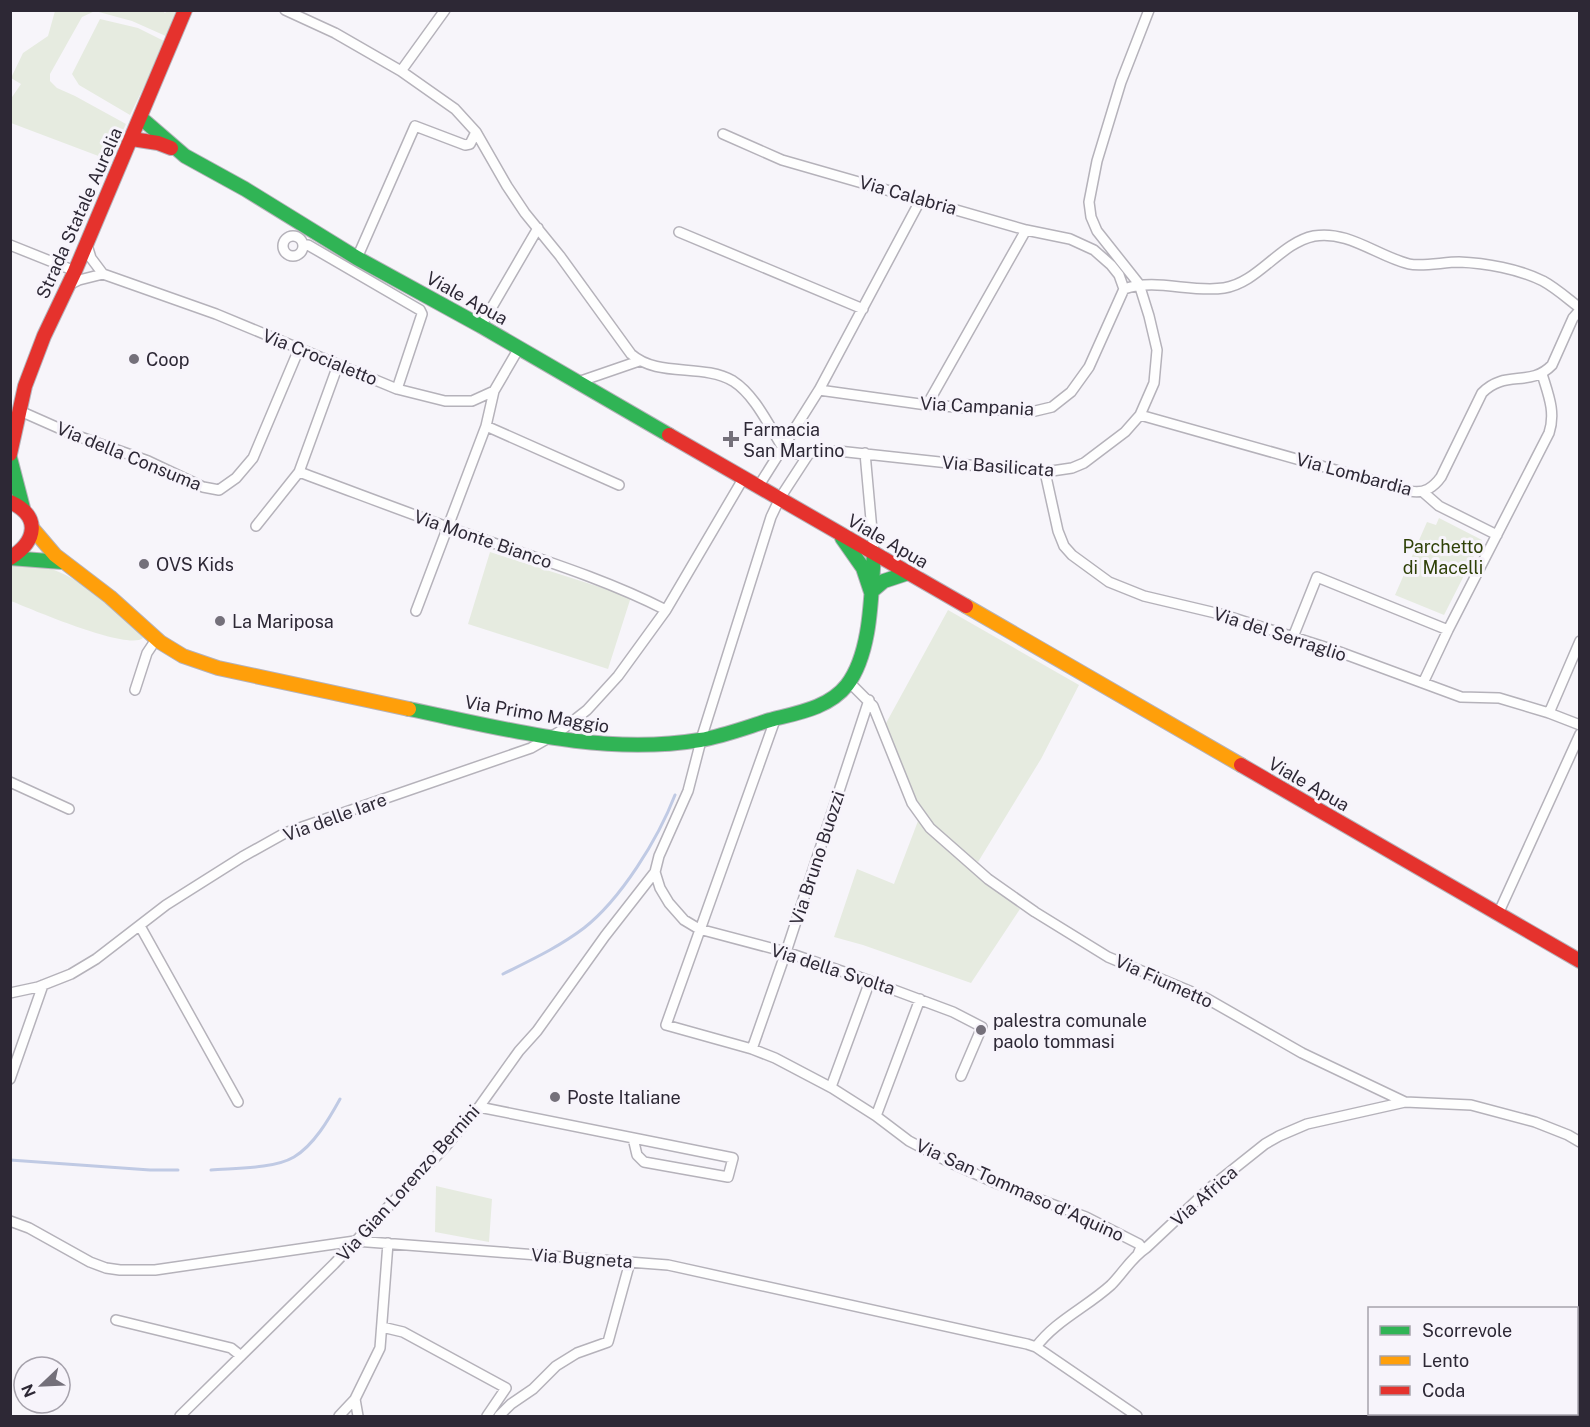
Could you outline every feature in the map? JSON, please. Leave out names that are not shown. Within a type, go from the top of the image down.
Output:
[{"type":"street","name":"Strada Statale Aurelia","points":[[32,528],[30,517],[17,505],[10,456],[25,386],[44,336],[75,271],[185,10]]},
{"type":"street","points":[[285,10],[335,33],[401,71],[455,109],[476,132],[507,186],[620,340],[639,361]]},
{"type":"street","points":[[401,71],[445,10]]},
{"type":"street","name":"Via Basilicata","points":[[783,448],[796,454],[808,455],[838,451],[1045,472],[1084,464],[1125,432],[1140,416],[1154,383],[1157,358],[1149,316],[1138,284],[1104,240],[1091,217],[1089,202],[1097,161],[1121,82],[1149,10]]},
{"type":"street","name":"Viale Apua","points":[[141,118],[179,151]]},
{"type":"street","points":[[357,258],[415,126],[465,145],[470,144],[476,132]]},
{"type":"street","name":"Via Calabria","points":[[723,134],[782,160],[1026,230],[1070,239],[1094,250],[1119,275],[1125,289]]},
{"type":"street","name":"Viale Apua","points":[[132,139],[158,143],[179,151],[357,258],[481,326],[1580,961]]},
{"type":"street","points":[[758,487],[819,390],[921,199]]},
{"type":"street","points":[[481,326],[538,228]]},
{"type":"street","points":[[927,405],[1026,230]]},
{"type":"street","points":[[680,232],[863,309]]},
{"type":"street","points":[[1125,289],[1138,284],[1207,290],[1227,288],[1244,280],[1295,244],[1312,236],[1332,235],[1354,241],[1411,265],[1459,262],[1478,263],[1509,270],[1541,280],[1580,309],[1573,318],[1552,365],[1542,374],[1553,411],[1549,433],[1422,684]]},
{"type":"street","points":[[1094,250],[1104,240]]},
{"type":"street","points":[[68,286],[79,280],[103,274],[91,258],[86,245]]},
{"type":"street","points":[[303,245],[308,245],[420,310],[422,314],[398,388]]},
{"type":"street","points":[[10,246],[75,271]]},
{"type":"street","name":"Via Crocialetto","points":[[103,274],[216,314],[398,388],[445,401],[472,400],[494,391]]},
{"type":"street","name":"Via Campania","points":[[819,390],[927,405],[1030,412],[1052,407],[1071,392],[1089,367],[1125,289]]},
{"type":"street","points":[[416,611],[486,426],[494,391],[519,348]]},
{"type":"street","name":"Via della Consuma","points":[[20,411],[72,434],[148,461],[203,486],[219,490],[236,478],[253,459],[300,349]]},
{"type":"street","points":[[578,382],[639,361],[664,367],[713,373],[734,382],[755,404],[783,448]]},
{"type":"street","points":[[256,525],[299,472],[338,365]]},
{"type":"street","name":"Via Lombardia","points":[[1140,416],[1410,491],[1423,492],[1436,484],[1441,477],[1475,406],[1487,388],[1500,381],[1536,377],[1542,374]]},
{"type":"street","points":[[486,426],[619,485]]},
{"type":"street","points":[[865,453],[874,554]]},
{"type":"street","points":[[780,498],[808,455]]},
{"type":"street","name":"Via Monte Bianco","points":[[299,472],[446,527],[593,578],[666,610]]},
{"type":"street","name":"Via del Serraglio","points":[[1045,472],[1061,539],[1072,555],[1096,574],[1115,585],[1143,596],[1224,615],[1293,637],[1461,697],[1500,698],[1580,725]]},
{"type":"street","name":"Via delle Iare","points":[[10,993],[43,985],[71,974],[96,959],[166,905],[285,833],[531,748],[564,728],[600,697],[666,610],[743,478]]},
{"type":"street","points":[[1423,492],[1439,506],[1497,535]]},
{"type":"street","name":"Via Gian Lorenzo Bernini","points":[[180,1416],[417,1178],[479,1107],[655,872],[659,856],[688,791],[771,517],[780,498]]},
{"type":"street","points":[[10,558],[22,552],[30,541],[32,528]]},
{"type":"street","name":"Via Primo Maggio","points":[[32,528],[41,542],[62,562],[100,588],[157,638],[182,655],[218,668],[546,738],[615,746],[646,746],[702,740],[822,705],[835,696],[849,682],[860,659],[871,592],[874,554]]},
{"type":"street","points":[[837,532],[863,568],[871,592],[884,581],[908,573]]},
{"type":"street","name":"Via Primo Maggio","points":[[10,558],[62,562]]},
{"type":"street","points":[[1293,637],[1317,577],[1448,630]]},
{"type":"street","points":[[135,690],[147,653],[157,638]]},
{"type":"street","points":[[1549,713],[1580,641]]},
{"type":"street","name":"Via Fiumetto","points":[[849,682],[869,700],[878,716],[901,778],[918,813],[930,828],[988,879],[1035,912],[1108,957],[1204,997],[1302,1053],[1405,1102],[1471,1105],[1535,1122],[1580,1142]]},
{"type":"street","name":"Via Bruno Buozzi","points":[[752,1049],[869,700]]},
{"type":"street","points":[[699,929],[774,720]]},
{"type":"street","points":[[1498,914],[1580,734]]},
{"type":"street","points":[[10,782],[69,810]]},
{"type":"street","name":"Via della Svolta","points":[[655,872],[660,888],[669,903],[684,920],[699,929],[786,952],[870,981],[953,1012],[982,1027],[961,1076]]},
{"type":"street","points":[[140,926],[238,1102]]},
{"type":"street","name":"Via San Tommaso d'Aquino","points":[[699,929],[666,1025],[752,1049],[775,1058],[831,1087],[909,1141],[949,1162],[998,1184],[1086,1217],[1134,1241],[1141,1247],[1138,1254]]},
{"type":"street","points":[[831,1087],[870,981]]},
{"type":"street","points":[[10,1079],[43,985]]},
{"type":"street","points":[[876,1116],[920,999]]},
{"type":"street","name":"Via Africa","points":[[1036,1347],[1046,1335],[1113,1283],[1138,1254],[1211,1187],[1265,1144],[1307,1124],[1405,1102]]},
{"type":"street","points":[[479,1107],[633,1138],[732,1158],[728,1177],[644,1162],[637,1155],[633,1138]]},
{"type":"street","name":"Via Bugneta","points":[[10,1221],[28,1228],[90,1262],[120,1270],[155,1270],[355,1241],[668,1264],[1036,1347],[1137,1416]]},
{"type":"street","points":[[339,1416],[355,1399],[380,1348],[388,1243]]},
{"type":"street","points":[[499,1416],[556,1366],[578,1353],[608,1342],[630,1262]]},
{"type":"street","points":[[116,1320],[231,1348],[241,1356]]},
{"type":"street","points":[[382,1327],[403,1332],[506,1388],[487,1416]]},
{"type":"street","points":[[355,1399],[358,1416]]},
{"type":"green space","points":[[162,10],[165,13],[177,11],[168,37],[132,21],[95,11],[82,17],[50,74],[50,81],[57,88],[126,124],[109,160],[11,123],[10,100],[21,84],[11,78],[23,53],[48,36],[55,11]]},
{"type":"green space","points":[[100,19],[138,28],[166,42],[130,115],[79,85],[72,74]]},
{"type":"green space","name":"Parchetto di Macelli","points":[[1439,518],[1482,540],[1444,615],[1395,595],[1427,522],[1436,525]]},
{"type":"green space","points":[[490,552],[631,597],[608,669],[468,624]]},
{"type":"green space","points":[[23,563],[57,571],[88,588],[103,599],[143,638],[119,639],[100,634],[11,601],[11,566]]},
{"type":"green space","points":[[948,610],[1079,685],[1041,759],[978,862],[941,833],[922,812],[906,781],[885,725]]},
{"type":"green space","points":[[918,821],[943,847],[1020,909],[971,983],[834,937],[857,869],[894,884]]},
{"type":"green space","points":[[436,1186],[492,1199],[489,1242],[435,1232]]},
{"type":"waterway","points":[[503,974],[565,941],[598,916],[625,885],[637,867],[659,830],[675,795]]},
{"type":"waterway","points":[[211,1170],[265,1166],[294,1157],[314,1139],[340,1099]]},
{"type":"waterway","points":[[10,1160],[178,1170]]},
{"type":"traffic: fast","points":[[141,118],[185,156],[245,189],[357,258],[481,326],[669,435]]},
{"type":"traffic: fast","points":[[10,458],[23,508]]},
{"type":"traffic: fast","points":[[842,538],[863,568],[871,592],[884,581],[908,573]]},
{"type":"traffic: fast","points":[[409,709],[554,738],[627,745],[700,740],[801,712],[822,704],[840,693],[855,671],[869,622],[874,553]]},
{"type":"traffic: fast","points":[[10,558],[62,562]]},
{"type":"traffic: slow","points":[[32,528],[55,555],[110,597],[160,642],[183,656],[218,668],[409,709]]},
{"type":"traffic: slow","points":[[966,606],[1241,765]]},
{"type":"traffic: jam","points":[[10,454],[25,386],[44,336],[75,271],[185,10]]},
{"type":"traffic: jam","points":[[132,139],[158,143],[171,148]]},
{"type":"traffic: jam","points":[[669,435],[966,606]]},
{"type":"traffic: jam","points":[[10,502],[27,514],[32,529],[26,544],[10,558]]},
{"type":"traffic: jam","points":[[1241,765],[1580,961]]},
{"type":"place","name":"Coop","points":[[134,359]]},
{"type":"place","name":"Farmacia San Martino","points":[[731,439]]},
{"type":"place","name":"OVS Kids","points":[[144,564]]},
{"type":"place","name":"La Mariposa","points":[[220,621]]},
{"type":"place","name":"palestra comunale paolo tommasi","points":[[981,1030]]},
{"type":"place","name":"Poste Italiane","points":[[555,1097]]}]
